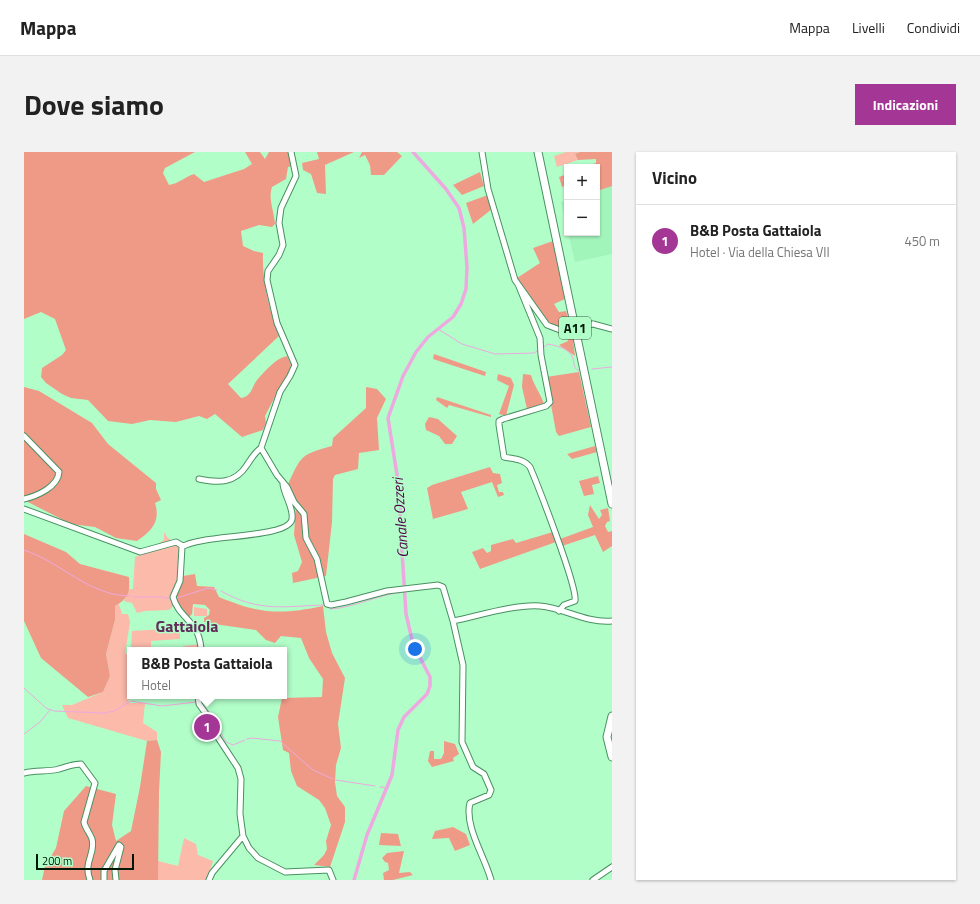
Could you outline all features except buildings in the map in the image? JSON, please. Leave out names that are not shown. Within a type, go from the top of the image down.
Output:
[{"type":"highway","name":"A11","points":[[538,152],[612,504]]},
{"type":"highway","name":"A11","points":[[543,152],[612,482]]},
{"type":"highway","points":[[612,716],[608,737],[612,757]]},
{"type":"street","points":[[199,479],[214,482],[238,477],[261,448],[280,392],[290,376],[294,365],[276,323],[267,280],[268,271],[280,255],[283,245],[279,223],[280,208],[296,176],[291,152]]},
{"type":"street","points":[[482,152],[488,189],[511,269],[540,338],[541,355],[550,402],[546,406],[499,421],[504,457],[519,460],[526,463],[530,467],[571,577],[576,598],[575,601],[564,605],[559,611]]},
{"type":"street","points":[[518,284],[547,325],[560,330],[593,324],[612,329]]},
{"type":"street","points":[[24,436],[59,472],[54,484],[35,496],[24,499]]},
{"type":"street","points":[[24,509],[140,552],[176,542],[183,546],[230,536],[269,532],[288,526],[292,522],[293,515],[283,484],[261,448]]},
{"type":"street","points":[[283,484],[287,487],[294,502],[304,514],[306,538],[317,559],[328,604],[346,602],[387,590],[438,585],[443,587],[453,621],[463,665],[462,742],[473,767],[484,774],[491,790],[489,795],[470,803],[469,812],[474,835],[484,858],[491,880]]},
{"type":"street","points":[[183,546],[180,581],[173,597],[176,605],[197,630],[200,647]]},
{"type":"street","points":[[453,621],[527,606],[542,606],[594,620],[612,621]]},
{"type":"street","points":[[198,699],[199,704],[211,721],[217,736],[238,768],[241,779],[240,814],[243,836],[249,848],[258,858],[285,872],[329,870],[333,880]]},
{"type":"street","points":[[24,773],[37,770],[59,769],[70,765],[81,764],[92,777],[95,783],[84,822],[92,839],[92,849],[87,863],[87,872],[90,880]]},
{"type":"street","points":[[209,880],[212,873],[243,836]]},
{"type":"street","points":[[104,880],[104,871],[119,845],[121,847],[115,870],[116,880]]},
{"type":"street","points":[[593,880],[612,867]]},
{"type":"shaded area","points":[[24,152],[195,152],[165,168],[163,173],[169,185],[194,174],[204,182],[244,169],[252,164],[245,152],[260,152],[265,159],[269,152],[289,152],[294,166],[288,167],[286,179],[272,187],[271,192],[275,224],[272,227],[259,225],[241,231],[243,246],[263,253],[267,295],[279,336],[228,384],[241,398],[245,397],[249,394],[257,380],[279,359],[287,356],[291,364],[290,373],[281,385],[265,416],[266,423],[263,430],[242,437],[215,414],[207,419],[199,416],[176,422],[150,420],[132,424],[108,421],[88,400],[71,398],[62,394],[46,383],[41,377],[42,368],[62,355],[66,350],[55,319],[41,312],[24,319]]},
{"type":"shaded area","points":[[317,152],[354,152],[325,165],[326,194],[317,193],[311,174],[303,170],[302,163],[319,159]]},
{"type":"shaded area","points":[[362,152],[397,152],[402,156],[384,175],[371,175],[370,165],[365,155],[359,158]]},
{"type":"shaded area","points":[[566,152],[580,152],[575,154],[578,160],[557,167],[554,156]]},
{"type":"shaded area","points":[[580,152],[612,152],[612,186],[600,190],[600,164],[593,164],[596,163],[596,159],[578,160],[575,154]]},
{"type":"shaded area","points":[[480,172],[484,186],[462,195],[453,185]]},
{"type":"shaded area","points":[[564,175],[564,186],[562,187],[559,177]]},
{"type":"shaded area","points":[[612,186],[612,254],[575,262],[569,236],[600,236],[600,190]]},
{"type":"shaded area","points":[[488,195],[492,209],[473,224],[466,203]]},
{"type":"shaded area","points":[[564,201],[564,214],[561,202]]},
{"type":"shaded area","points":[[553,241],[565,299],[554,304],[559,312],[566,311],[570,326],[561,328],[549,324],[517,278],[540,263],[533,248]]},
{"type":"shaded area","points":[[572,331],[575,356],[559,345],[568,341],[566,332]]},
{"type":"shaded area","points":[[434,354],[486,372],[485,376],[433,359]]},
{"type":"shaded area","points":[[579,372],[591,427],[559,436],[556,432],[546,377]]},
{"type":"shaded area","points":[[498,374],[511,378],[514,385],[506,416],[499,414],[509,386],[497,380]]},
{"type":"shaded area","points":[[523,374],[531,375],[544,404],[527,409],[522,387]]},
{"type":"shaded area","points":[[24,387],[39,391],[92,423],[108,444],[156,483],[156,489],[161,500],[155,503],[157,510],[156,521],[150,530],[137,541],[116,538],[95,527],[71,524],[24,500]]},
{"type":"shaded area","points":[[366,387],[377,389],[386,399],[377,418],[379,450],[359,453],[358,469],[335,475],[333,479],[332,522],[326,576],[293,583],[292,573],[298,571],[302,562],[294,535],[296,503],[288,484],[296,467],[303,458],[308,454],[332,446],[333,438],[366,408]]},
{"type":"shaded area","points":[[437,397],[491,415],[491,417],[449,405],[447,408],[436,400]]},
{"type":"shaded area","points":[[429,417],[438,419],[457,436],[452,444],[445,444],[439,436],[426,430],[425,424]]},
{"type":"shaded area","points":[[595,446],[597,452],[572,459],[567,454]]},
{"type":"shaded area","points":[[490,467],[493,473],[500,474],[502,483],[497,485],[499,492],[503,492],[504,495],[498,497],[492,482],[461,492],[468,509],[433,519],[427,488],[432,485]]},
{"type":"shaded area","points":[[598,476],[600,483],[592,485],[594,494],[584,496],[579,481]]},
{"type":"shaded area","points":[[590,505],[599,519],[602,515],[600,510],[608,508],[610,521],[607,522],[605,526],[608,532],[612,531],[612,546],[603,552],[595,535],[562,546],[560,539],[593,527],[588,515]]},
{"type":"shaded area","points":[[164,532],[167,537],[179,547],[178,578],[170,596],[174,605],[169,610],[145,611],[137,613],[132,603],[124,601],[129,589],[133,589],[135,557],[143,554],[164,540]]},
{"type":"shaded area","points":[[553,532],[556,542],[480,569],[472,552],[483,548],[487,553],[491,551],[491,545],[513,539],[516,543]]},
{"type":"shaded area","points":[[24,534],[66,552],[80,564],[129,577],[128,594],[115,606],[115,620],[106,654],[110,676],[103,692],[88,697],[41,658],[24,621]]},
{"type":"shaded area","points":[[195,574],[197,586],[214,587],[219,597],[233,603],[259,610],[282,612],[323,606],[326,632],[332,653],[345,678],[338,724],[341,748],[336,765],[335,782],[337,796],[345,807],[345,822],[330,867],[314,865],[324,855],[327,849],[326,841],[331,825],[325,808],[319,800],[297,786],[291,771],[289,753],[283,750],[278,717],[282,699],[322,697],[323,679],[309,658],[301,638],[281,636],[275,643],[266,640],[256,630],[204,622],[204,618],[209,615],[210,610],[205,605],[193,604],[192,614],[189,617],[174,597],[183,576]]},
{"type":"shaded area","points":[[119,604],[122,614],[128,614],[130,622],[125,654],[127,654],[127,699],[129,699],[128,703],[145,703],[143,723],[157,732],[157,740],[147,741],[68,718],[62,705],[72,705],[103,692],[110,676],[106,654],[115,620],[115,606]]},
{"type":"shaded area","points":[[194,607],[207,609],[207,616],[194,616]]},
{"type":"shaded area","points":[[180,628],[180,639],[151,641],[151,647],[131,647],[132,631]]},
{"type":"shaded area","points":[[203,644],[203,647],[183,646]]},
{"type":"shaded area","points":[[157,740],[161,752],[158,880],[42,880],[45,866],[56,848],[64,811],[86,786],[116,794],[112,825],[116,841],[131,831],[147,741]]},
{"type":"shaded area","points":[[444,741],[455,744],[459,754],[453,758],[454,761],[432,767],[428,761],[430,751],[434,751],[434,759],[441,759],[444,753]]},
{"type":"shaded area","points":[[453,827],[466,834],[470,845],[455,851],[449,838],[432,839],[435,831]]},
{"type":"shaded area","points":[[381,833],[398,834],[401,846],[379,845]]},
{"type":"shaded area","points":[[184,838],[196,844],[198,855],[213,861],[207,880],[158,880],[158,861],[178,866]]},
{"type":"shaded area","points":[[404,851],[399,873],[410,872],[413,875],[393,880],[384,880],[383,873],[389,870],[388,863],[382,858],[387,853]]},
{"type":"waterway","name":"Canale Ozzeri","points":[[354,880],[367,835],[392,775],[398,730],[404,717],[427,694],[430,686],[430,677],[413,644],[406,614],[400,520],[401,500],[388,418],[403,376],[416,352],[428,337],[453,317],[461,304],[466,289],[467,267],[464,228],[459,208],[446,189],[413,152]]},
{"type":"waterway","points":[[438,329],[462,344],[495,354],[534,353],[539,350]]},
{"type":"waterway","points":[[543,348],[548,344],[565,349],[572,356],[574,367],[579,371]]},
{"type":"waterway","points":[[592,369],[612,367]]},
{"type":"waterway","points":[[24,550],[50,562],[88,585],[115,595],[130,596]]},
{"type":"waterway","points":[[177,598],[208,588],[217,590]]},
{"type":"waterway","points":[[221,591],[248,603],[272,607],[325,605]]},
{"type":"waterway","points":[[330,609],[348,606],[385,595],[404,592]]},
{"type":"waterway","points":[[133,597],[162,597],[171,599]]},
{"type":"waterway","points":[[24,688],[46,708],[54,711],[104,713],[114,711],[131,701],[162,706],[196,702]]},
{"type":"waterway","points":[[201,703],[207,709],[226,742],[233,745],[245,740]]},
{"type":"waterway","points":[[24,734],[40,722],[50,710]]},
{"type":"waterway","points":[[247,739],[252,738],[280,741],[313,770],[333,779]]},
{"type":"waterway","points":[[336,780],[375,786]]},
{"type":"waterway","name":"Canale Ozzeri","points":[[380,787],[387,788]]},
{"type":"place","name":"B&B Posta Gattaiola","points":[[207,727]]},
{"type":"district","name":"Gattaiola","points":[[187,626]]}]
